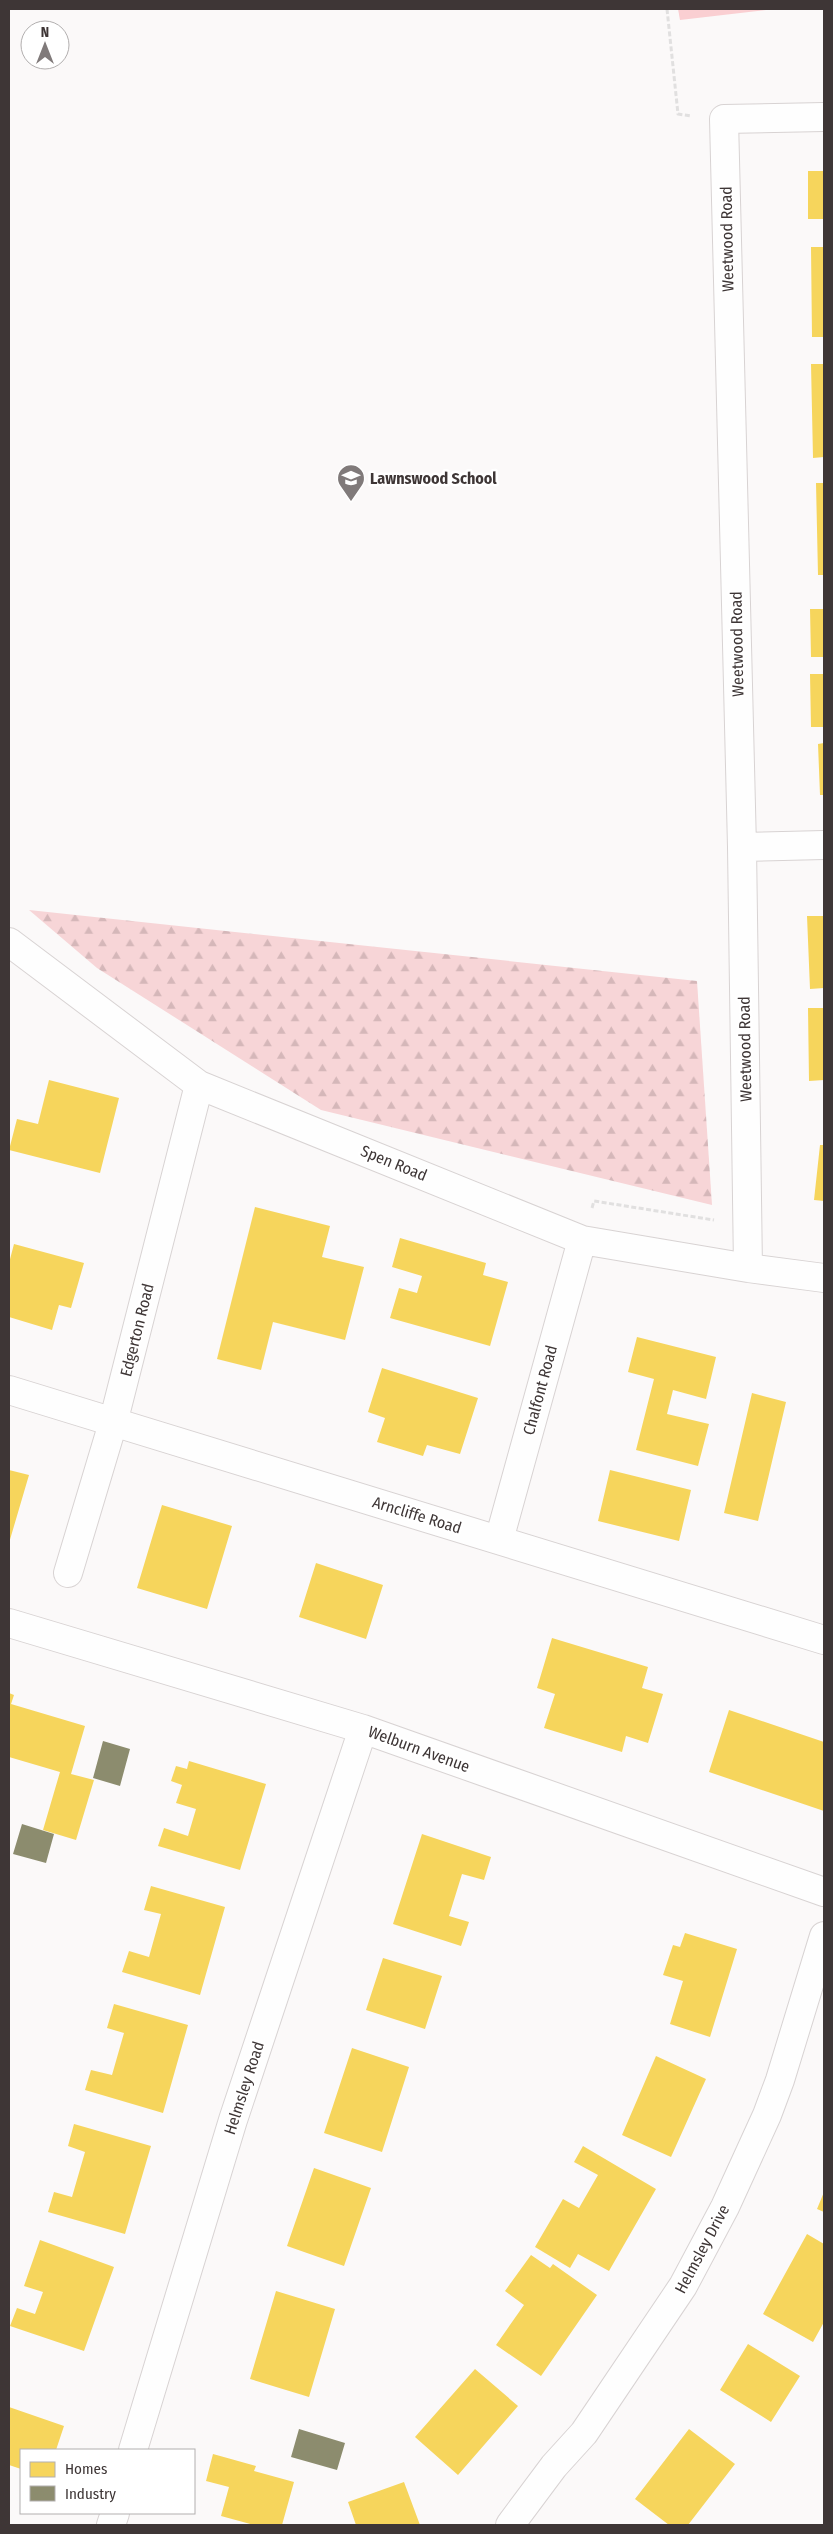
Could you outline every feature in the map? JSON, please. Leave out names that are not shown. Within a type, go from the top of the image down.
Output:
[{"type":"street","points":[[724,119],[824,117]]},
{"type":"street","name":"Weetwood Road","points":[[724,119],[742,847],[748,1268]]},
{"type":"street","points":[[742,847],[824,845]]},
{"type":"street","name":"Spen Road","points":[[9,942],[199,1084],[582,1240],[748,1268],[824,1278]]},
{"type":"street","name":"Edgerton Road","points":[[68,1573],[113,1423],[199,1084]]},
{"type":"street","name":"Chalfont Road","points":[[499,1540],[582,1240]]},
{"type":"street","name":"Arncliffe Road","points":[[9,1390],[824,1640]]},
{"type":"street","name":"Welburn Avenue","points":[[9,1623],[363,1729],[824,1892]]},
{"type":"street","name":"Helmsley Road","points":[[133,2449],[233,2120],[363,1729]]},
{"type":"street","name":"Helmsley Drive","points":[[510,2525],[554,2466],[584,2433],[683,2286],[697,2260],[725,2207],[774,2097],[824,1936]]},
{"type":"path","points":[[667,9],[678,114],[724,119]]},
{"type":"green space","points":[[29,910],[697,981],[712,1205],[321,1110],[97,968]]},
{"type":"shaded area","points":[[678,9],[774,9],[680,20]]},
{"type":"building: Homes","points":[[808,171],[824,171],[824,219],[808,219]]},
{"type":"building: Homes","points":[[811,247],[824,247],[824,337],[812,337]]},
{"type":"building: Homes","points":[[811,364],[824,364],[824,457],[813,458]]},
{"type":"building: Homes","points":[[816,483],[824,483],[824,575],[818,575]]},
{"type":"building: Homes","points":[[810,609],[824,609],[824,657],[811,657]]},
{"type":"building: Homes","points":[[810,674],[824,674],[824,727],[811,727]]},
{"type":"building: Homes","points":[[824,743],[824,795],[820,795],[818,744]]},
{"type":"building: Homes","points":[[807,916],[824,916],[824,988],[810,989]]},
{"type":"building: Homes","points":[[808,1008],[824,1008],[824,1080],[809,1081]]},
{"type":"building: Homes","points":[[49,1080],[119,1098],[100,1173],[9,1150],[17,1119],[38,1124]]},
{"type":"building: Homes","points":[[820,1145],[824,1145],[824,1201],[814,1200]]},
{"type":"building: Homes","points":[[255,1207],[330,1226],[322,1257],[364,1267],[345,1340],[273,1322],[261,1370],[217,1359]]},
{"type":"building: Homes","points":[[400,1238],[486,1263],[483,1275],[508,1282],[490,1346],[390,1318],[399,1288],[417,1293],[422,1276],[392,1267]]},
{"type":"building: Homes","points":[[14,1244],[84,1263],[71,1308],[59,1305],[52,1330],[9,1317],[9,1263]]},
{"type":"building: Homes","points":[[637,1337],[716,1357],[706,1399],[673,1390],[667,1414],[709,1424],[698,1466],[636,1450],[654,1379],[628,1372]]},
{"type":"building: Homes","points":[[382,1368],[478,1398],[460,1454],[427,1445],[423,1456],[377,1442],[385,1418],[368,1412]]},
{"type":"building: Homes","points":[[752,1393],[786,1402],[758,1521],[724,1513]]},
{"type":"building: Homes","points":[[9,1470],[29,1475],[9,1543]]},
{"type":"building: Homes","points":[[610,1470],[691,1490],[679,1541],[598,1521]]},
{"type":"building: Homes","points":[[162,1505],[232,1526],[207,1609],[137,1588]]},
{"type":"building: Homes","points":[[316,1563],[383,1585],[366,1639],[299,1617]]},
{"type":"building: Homes","points":[[552,1638],[648,1667],[642,1688],[663,1694],[648,1743],[626,1736],[622,1752],[544,1728],[555,1694],[537,1688]]},
{"type":"building: Homes","points":[[9,1693],[14,1695],[11,1704],[85,1726],[71,1774],[94,1780],[76,1840],[43,1830],[60,1772],[9,1757]]},
{"type":"building: Homes","points":[[729,1710],[824,1742],[824,1811],[709,1772]]},
{"type":"building: Homes","points":[[189,1761],[266,1784],[240,1870],[158,1846],[164,1828],[188,1836],[196,1809],[176,1803],[182,1785],[171,1781],[176,1766],[187,1769]]},
{"type":"building: Homes","points":[[422,1834],[491,1857],[484,1880],[462,1874],[449,1916],[469,1922],[461,1946],[393,1924]]},
{"type":"building: Homes","points":[[151,1886],[225,1907],[200,1995],[122,1972],[129,1951],[149,1957],[161,1914],[144,1910]]},
{"type":"building: Homes","points":[[685,1933],[737,1949],[710,2037],[670,2024],[683,1981],[663,1975],[673,1945],[680,1947]]},
{"type":"building: Homes","points":[[383,1958],[442,1976],[425,2029],[366,2010]]},
{"type":"building: Homes","points":[[114,2004],[188,2025],[163,2113],[85,2090],[91,2070],[112,2075],[124,2033],[107,2028]]},
{"type":"building: Homes","points":[[352,2048],[409,2067],[382,2152],[324,2133]]},
{"type":"building: Homes","points":[[656,2056],[706,2079],[671,2157],[622,2135]]},
{"type":"building: Homes","points":[[74,2124],[151,2146],[125,2234],[48,2212],[54,2192],[72,2197],[85,2152],[68,2146]]},
{"type":"building: Homes","points":[[583,2146],[656,2189],[609,2271],[578,2254],[570,2268],[535,2247],[563,2199],[579,2208],[598,2175],[574,2162]]},
{"type":"building: Homes","points":[[314,2168],[371,2188],[344,2266],[287,2246]]},
{"type":"building: Homes","points":[[824,2192],[824,2212],[817,2209]]},
{"type":"building: Homes","points":[[807,2234],[824,2244],[824,2322],[813,2342],[763,2314]]},
{"type":"building: Homes","points":[[40,2240],[114,2267],[84,2351],[10,2326],[17,2308],[35,2314],[43,2292],[24,2286]]},
{"type":"building: Homes","points":[[531,2255],[550,2268],[553,2264],[597,2295],[541,2376],[496,2345],[524,2305],[505,2291]]},
{"type":"building: Homes","points":[[276,2291],[335,2309],[309,2397],[250,2379]]},
{"type":"building: Homes","points":[[748,2344],[800,2376],[771,2422],[720,2390]]},
{"type":"building: Homes","points":[[475,2369],[518,2406],[458,2475],[415,2437]]},
{"type":"building: Homes","points":[[9,2407],[64,2426],[56,2449],[20,2449],[20,2469],[9,2465]]},
{"type":"building: Homes","points":[[689,2429],[735,2464],[688,2525],[669,2525],[635,2499]]},
{"type":"building: Homes","points":[[213,2454],[256,2466],[254,2471],[294,2482],[282,2525],[254,2525],[221,2516],[229,2487],[206,2481]]},
{"type":"building: Homes","points":[[404,2482],[420,2525],[356,2525],[348,2502]]},
{"type":"building: Industry","points":[[103,1741],[130,1749],[120,1786],[93,1778]]},
{"type":"building: Industry","points":[[22,1824],[54,1834],[46,1863],[13,1854]]},
{"type":"building: Industry","points":[[299,2429],[345,2443],[337,2470],[291,2457]]},
{"type":"place","name":"Lawnswood School","points":[[351,502]]}]
